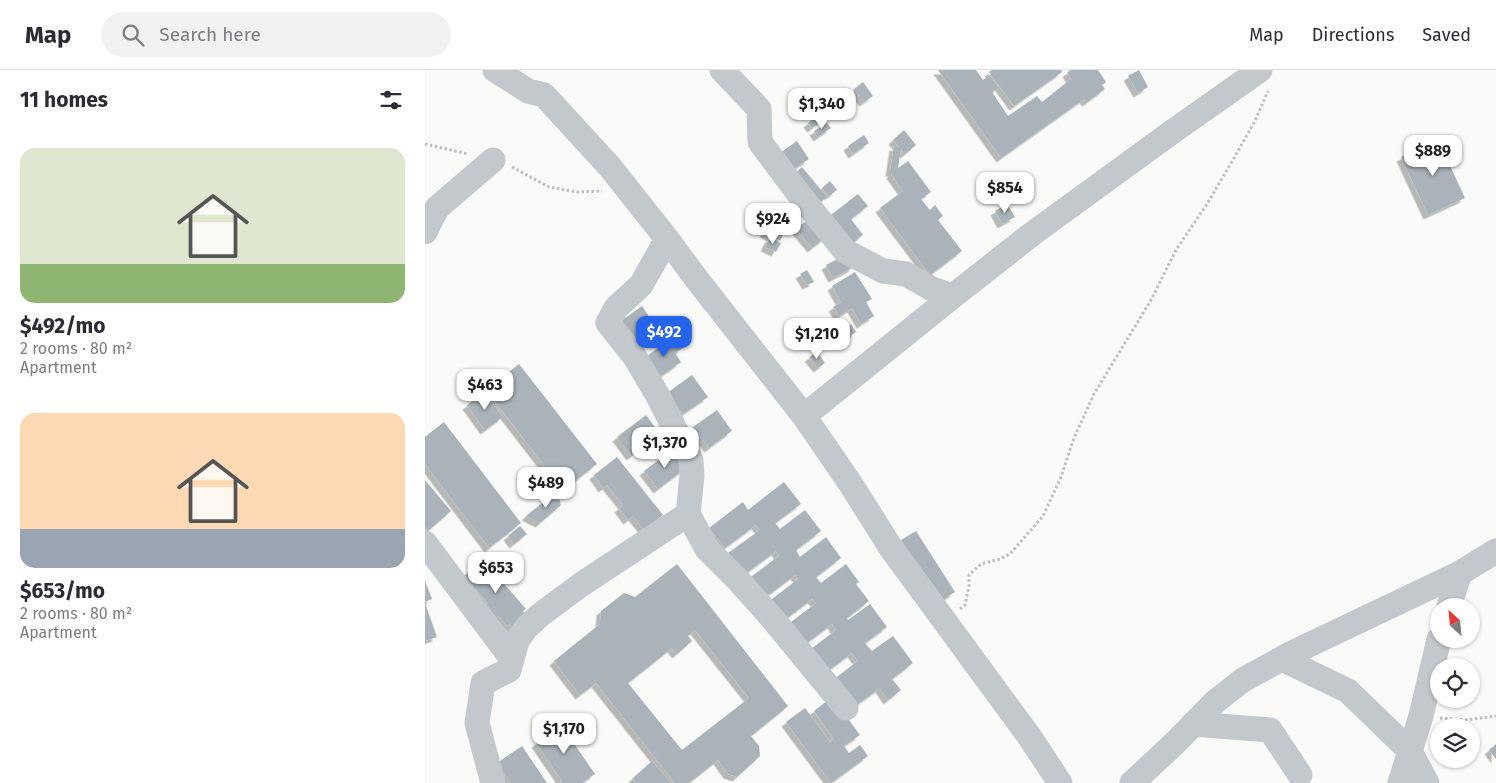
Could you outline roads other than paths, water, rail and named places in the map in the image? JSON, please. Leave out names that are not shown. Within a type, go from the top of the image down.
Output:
[{"type":"street","points":[[495,70],[529,80],[610,167],[667,238],[695,277],[804,416],[852,486],[891,548],[1029,736],[1060,783]]},
{"type":"street","points":[[722,70],[759,109],[760,142],[798,194],[845,250],[883,271],[906,274],[932,290],[953,296]]},
{"type":"street","points":[[804,416],[953,296],[1067,208],[1265,79]]},
{"type":"street","points":[[425,232],[437,208],[493,160]]},
{"type":"street","points":[[667,238],[641,285],[616,308],[608,323],[635,357],[686,446],[691,460],[692,476],[688,514],[707,549],[766,612],[846,708]]},
{"type":"street","points":[[493,783],[477,723],[483,683],[509,670],[517,641],[526,628],[540,615],[582,584],[688,514]]},
{"type":"street","points":[[425,543],[512,659]]},
{"type":"street","points":[[1132,783],[1216,701],[1233,687],[1282,659],[1459,573],[1496,551]]},
{"type":"street","points":[[1451,598],[1459,573]]},
{"type":"street","points":[[1400,783],[1421,716],[1437,648]]},
{"type":"street","points":[[1282,659],[1348,691],[1410,751],[1427,783]]},
{"type":"street","points":[[1193,724],[1270,730],[1300,775]]}]
